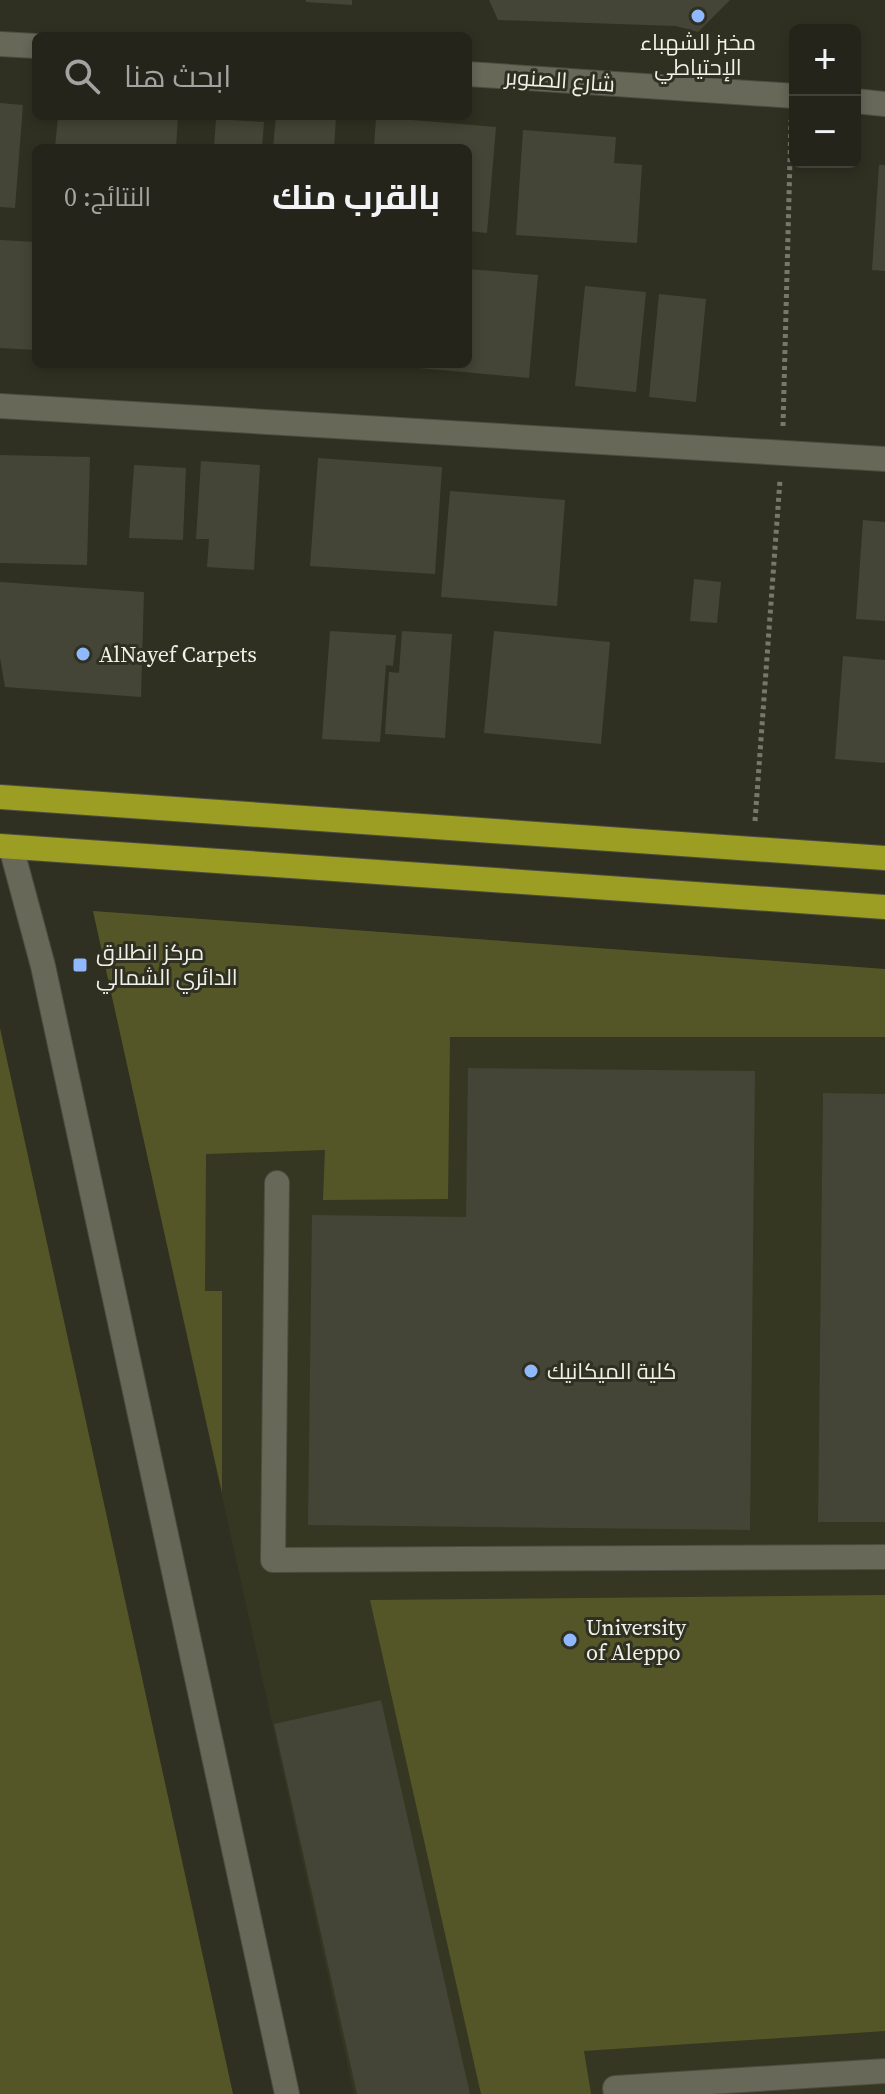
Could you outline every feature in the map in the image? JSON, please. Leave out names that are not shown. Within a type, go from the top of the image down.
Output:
[{"type":"main road","points":[[0,797],[885,858]]},
{"type":"main road","points":[[6,847],[885,907]]},
{"type":"street","points":[[0,44],[32,46]]},
{"type":"street","name":"شارع الصنوبر","points":[[472,74],[789,96]]},
{"type":"street","points":[[861,102],[885,104]]},
{"type":"street","points":[[0,406],[885,459]]},
{"type":"street","points":[[6,847],[43,966],[287,2094]]},
{"type":"street","points":[[277,1183],[273,1560],[885,1557]]},
{"type":"street","points":[[616,2094],[615,2088],[885,2071]]},
{"type":"shaded area","name":"University of Aleppo","points":[[93,911],[885,969],[885,2094],[354,2094]]},
{"type":"shaded area","points":[[93,911],[885,969],[885,1037],[450,1037],[448,1199],[323,1200],[325,1150],[206,1154],[205,1291],[222,1291],[222,1493]]},
{"type":"shaded area","points":[[0,1028],[233,2094],[0,2094]]},
{"type":"shaded area","points":[[885,1595],[885,2031],[584,2051],[591,2094],[481,2094],[370,1600]]},
{"type":"building","points":[[352,0],[352,5],[306,2]]},
{"type":"building","points":[[489,0],[730,0],[698,32],[676,26],[498,20]]},
{"type":"building","points":[[0,103],[23,105],[15,208],[0,207]]},
{"type":"building","points":[[58,120],[178,120],[176,144],[55,144]]},
{"type":"building","points":[[216,120],[264,122],[262,144],[214,144]]},
{"type":"building","points":[[276,120],[336,120],[334,144],[273,144]]},
{"type":"building","points":[[376,120],[496,127],[487,233],[472,231],[472,144],[374,144]]},
{"type":"building","points":[[523,130],[616,137],[614,163],[642,165],[637,243],[516,235]]},
{"type":"building","points":[[879,165],[885,165],[885,271],[872,270]]},
{"type":"building","points":[[0,240],[32,242],[32,350],[0,348]]},
{"type":"building","points":[[472,269],[538,275],[529,378],[419,368],[472,368]]},
{"type":"building","points":[[585,286],[646,292],[636,392],[575,386]]},
{"type":"building","points":[[659,294],[706,299],[696,402],[649,397]]},
{"type":"building","points":[[0,455],[90,457],[87,565],[0,563]]},
{"type":"building","points":[[318,458],[442,467],[435,574],[310,566]]},
{"type":"building","points":[[201,461],[260,465],[254,570],[207,567],[209,539],[196,539]]},
{"type":"building","points":[[134,465],[186,468],[183,540],[129,538]]},
{"type":"building","points":[[450,491],[565,500],[557,606],[441,597]]},
{"type":"building","points":[[863,520],[885,522],[885,621],[856,619]]},
{"type":"building","points":[[694,579],[721,582],[717,623],[690,621]]},
{"type":"building","points":[[0,582],[144,592],[141,697],[5,687],[0,658]]},
{"type":"building","points":[[330,631],[396,635],[393,666],[386,665],[380,742],[322,739]]},
{"type":"building","points":[[402,631],[452,634],[445,738],[385,734],[389,672],[399,673]]},
{"type":"building","points":[[494,631],[610,642],[601,744],[484,733]]},
{"type":"building","points":[[843,656],[885,660],[885,763],[835,759]]},
{"type":"building","name":"كلية الميكانيك","points":[[468,1068],[755,1071],[750,1530],[308,1525],[312,1215],[466,1217]]},
{"type":"building","points":[[823,1093],[885,1094],[885,1522],[818,1522]]},
{"type":"building","points":[[381,1700],[470,2094],[357,2094],[274,1724]]},
{"type":"place","name":"مخبز الشهباء الإحتياطي","points":[[698,16]]},
{"type":"place","name":"AlNayef Carpets","points":[[83,654]]},
{"type":"place","name":"مركز انطلاق الدائري الشمالي","points":[[80,965]]},
{"type":"place","name":"كلية الميكانيك","points":[[531,1371]]},
{"type":"place","name":"University of Aleppo","points":[[570,1640]]}]
